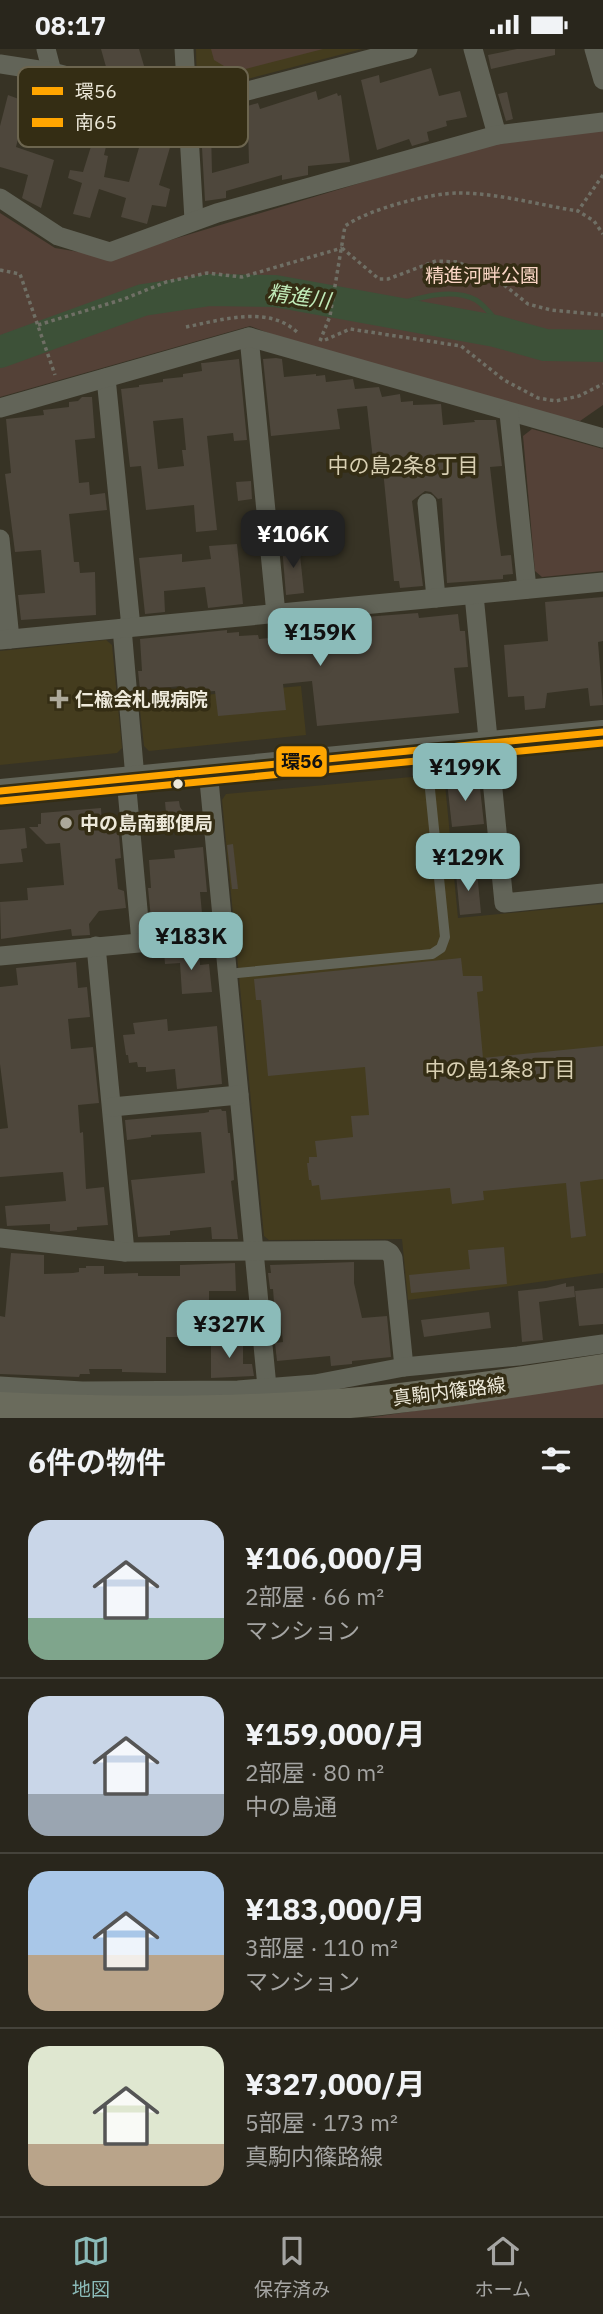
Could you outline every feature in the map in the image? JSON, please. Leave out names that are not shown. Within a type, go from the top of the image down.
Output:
[{"type":"main road","name":"真駒内篠路線","points":[[0,1407],[140,1411],[294,1407],[467,1390],[603,1369]]},
{"type":"street","points":[[46,49],[51,67]]},
{"type":"street","points":[[184,49],[185,67]]},
{"type":"street","points":[[248,91],[408,49]]},
{"type":"street","points":[[473,49],[497,135]]},
{"type":"street","points":[[594,49],[603,80]]},
{"type":"street","points":[[0,64],[20,67]]},
{"type":"street","points":[[0,198],[58,236],[110,252],[194,220],[497,135],[603,122]]},
{"type":"street","points":[[189,147],[194,220]]},
{"type":"street","points":[[249,337],[276,614]]},
{"type":"street","points":[[0,408],[249,337],[603,438]]},
{"type":"street","points":[[106,378],[126,628],[131,778],[141,942]]},
{"type":"street","points":[[509,413],[527,589]]},
{"type":"street","points":[[428,503],[436,598]]},
{"type":"street","points":[[0,539],[5,640],[603,582]]},
{"type":"street","points":[[474,594],[504,903],[603,893]]},
{"type":"street","points":[[0,791],[603,733]]},
{"type":"street","points":[[208,770],[267,1387]]},
{"type":"street","points":[[0,956],[223,935]]},
{"type":"street","points":[[96,946],[125,1252]]},
{"type":"street","points":[[111,1107],[239,1095]]},
{"type":"street","points":[[0,1238],[125,1252],[385,1250],[393,1258],[404,1367]]},
{"type":"street","points":[[0,1386],[82,1391],[239,1390],[315,1384],[404,1367],[518,1356],[603,1343]]},
{"type":"lane","points":[[227,974],[432,954],[441,947],[445,937],[426,750]]},
{"type":"path","points":[[578,211],[603,175]]},
{"type":"path","points":[[603,234],[594,221],[578,211],[459,193],[414,200],[358,217],[345,226],[330,316],[319,344],[350,329],[461,346],[504,380],[538,398],[556,401],[579,396],[603,384]]},
{"type":"path","points":[[342,248],[379,279],[388,279],[436,261],[457,262],[503,284],[528,304],[551,310],[603,315]]},
{"type":"path","points":[[39,328],[166,282],[207,273],[242,277],[342,248]]},
{"type":"path","points":[[0,271],[20,274],[57,383]]},
{"type":"shaded area","points":[[196,49],[362,49],[248,79],[248,67],[196,67]]},
{"type":"shaded area","name":"仁楡会札幌病院","points":[[106,640],[112,645],[122,748],[117,753],[0,765],[0,651]]},
{"type":"shaded area","points":[[301,686],[306,735],[149,751],[144,746],[139,701]]},
{"type":"shaded area","points":[[444,774],[458,918],[603,904],[603,1273],[408,1300],[402,1239],[269,1240],[264,1236],[222,800],[226,794]]},
{"type":"green space","points":[[211,49],[323,49],[248,68],[226,67],[214,60]]},
{"type":"green space","name":"精進河畔公園","points":[[603,130],[603,405],[580,421],[461,395],[324,354],[250,326],[0,397],[0,213],[55,248],[103,256],[121,255],[483,146]]},
{"type":"green space","points":[[532,429],[603,449],[603,571],[542,577],[535,571],[523,436]]},
{"type":"green space","points":[[603,1383],[603,1418],[367,1418]]},
{"type":"building","points":[[101,49],[139,49],[144,67],[106,67]]},
{"type":"building","points":[[517,49],[555,49],[555,55],[491,69],[488,55]]},
{"type":"building","points":[[431,68],[439,96],[460,91],[467,117],[446,121],[447,126],[427,132],[429,141],[412,146],[409,139],[377,150],[361,80],[379,75],[380,83]]},
{"type":"building","points":[[316,91],[318,100],[337,93],[338,96],[341,95],[350,162],[308,166],[308,175],[282,180],[282,175],[226,191],[226,198],[205,201],[202,147],[211,147],[212,173],[249,163],[248,106],[258,103],[260,109]]},
{"type":"building","points":[[507,92],[513,119],[506,121],[498,94]]},
{"type":"building","points":[[8,95],[18,99],[16,147],[54,160],[41,208],[22,198],[28,175],[0,167],[0,126]]},
{"type":"building","points":[[91,147],[106,147],[104,155],[108,156],[104,177],[129,182],[139,147],[170,147],[159,185],[170,189],[166,207],[152,205],[147,224],[121,217],[126,198],[99,189],[90,218],[73,214],[82,183],[68,178],[70,170],[83,172]]},
{"type":"building","points":[[239,359],[247,440],[234,441],[233,433],[207,436],[217,530],[196,532],[194,505],[146,510],[141,466],[130,467],[121,389],[163,382],[163,379],[202,371],[201,363]],"holes":[[[183,418],[186,450],[182,450],[184,466],[158,469],[153,421]]]},
{"type":"building","points":[[263,359],[282,359],[284,377],[316,374],[325,375],[326,382],[353,379],[355,389],[379,387],[382,397],[400,394],[401,402],[413,401],[413,405],[441,404],[443,425],[496,420],[502,466],[490,467],[501,556],[511,555],[513,574],[503,575],[503,579],[447,583],[442,498],[438,499],[431,492],[425,491],[412,501],[423,586],[400,588],[399,581],[394,581],[382,460],[373,460],[367,406],[337,409],[340,429],[271,436]]},
{"type":"building","points":[[82,397],[92,397],[95,438],[75,440],[79,483],[89,482],[90,495],[105,493],[107,510],[69,514],[74,562],[79,562],[80,573],[95,572],[96,615],[21,620],[18,595],[45,593],[41,550],[15,552],[5,474],[11,473],[6,419],[44,415],[43,410],[69,407],[69,402],[78,401]]},
{"type":"building","points":[[251,481],[252,499],[238,501],[236,482]]},
{"type":"building","points":[[237,544],[243,604],[208,608],[205,587],[164,591],[165,612],[145,614],[139,558],[182,554],[182,562],[211,559],[209,546]]},
{"type":"building","points":[[299,545],[304,593],[286,595],[282,546]]},
{"type":"building","points":[[603,597],[603,641],[598,642],[603,705],[590,706],[588,688],[547,693],[545,708],[525,710],[524,696],[508,697],[504,645],[548,641],[545,602]]},
{"type":"building","points":[[418,613],[419,618],[458,614],[460,631],[465,631],[468,667],[454,668],[459,713],[317,726],[312,681],[283,684],[286,710],[218,716],[215,691],[182,693],[181,686],[140,690],[140,639],[227,630],[227,633],[239,632],[239,636],[258,635],[259,639],[289,636],[288,626],[295,624],[315,622],[316,625],[364,620],[364,617]]},
{"type":"building","points":[[463,777],[470,780],[479,779],[484,824],[452,827],[447,782]]},
{"type":"building","points":[[179,801],[190,822],[167,824],[165,802]]},
{"type":"building","points":[[101,808],[102,826],[118,824],[121,858],[115,859],[118,889],[124,891],[126,908],[99,911],[89,924],[90,935],[72,936],[71,929],[1,939],[0,902],[28,900],[27,888],[64,885],[60,843],[46,844],[29,827],[38,827],[38,824],[41,824],[41,813]]},
{"type":"building","points":[[25,828],[27,848],[21,849],[23,862],[0,864],[0,830]]},
{"type":"building","points":[[233,844],[238,889],[232,889],[227,845]]},
{"type":"building","points":[[203,847],[207,892],[200,892],[203,924],[152,929],[148,888],[151,888],[149,860],[175,858],[174,850]]},
{"type":"building","points":[[477,872],[481,913],[460,915],[456,874]]},
{"type":"building","points":[[199,950],[200,965],[209,964],[212,992],[182,994],[180,963],[165,964],[164,953]]},
{"type":"building","points":[[461,958],[463,976],[482,976],[483,991],[477,992],[483,1058],[603,1046],[603,1179],[580,1182],[586,1236],[571,1238],[566,1183],[483,1191],[484,1200],[452,1204],[450,1188],[321,1200],[319,1185],[312,1186],[309,1180],[307,1163],[309,1157],[317,1157],[315,1141],[353,1137],[351,1116],[369,1115],[365,1067],[268,1076],[261,1000],[256,1000],[254,979]]},
{"type":"building","points":[[76,962],[78,988],[87,987],[90,1017],[68,1019],[71,1049],[93,1047],[99,1103],[78,1105],[80,1133],[83,1132],[86,1189],[104,1187],[108,1225],[77,1227],[77,1230],[59,1232],[50,1231],[50,1224],[7,1226],[5,1206],[66,1201],[63,1172],[0,1177],[0,1129],[8,1128],[0,1064],[0,987],[18,985],[16,968]]},
{"type":"building","points":[[167,1019],[168,1031],[217,1026],[222,1084],[177,1089],[175,1069],[146,1072],[146,1067],[138,1067],[137,1062],[129,1063],[123,1035],[135,1034],[133,1023]]},
{"type":"building","points":[[221,1109],[226,1111],[230,1133],[234,1180],[231,1181],[238,1239],[212,1239],[211,1227],[170,1231],[170,1235],[138,1237],[131,1180],[205,1173],[201,1132],[151,1135],[127,1140],[125,1120]]},
{"type":"building","points":[[504,1247],[507,1284],[411,1293],[409,1275],[470,1269],[468,1250]]},
{"type":"building","points":[[11,1253],[44,1255],[44,1274],[73,1273],[86,1266],[104,1266],[104,1274],[180,1276],[180,1265],[235,1263],[236,1291],[209,1291],[209,1305],[202,1306],[202,1337],[166,1337],[166,1373],[89,1369],[90,1374],[80,1374],[79,1377],[0,1374],[0,1316],[5,1317]]},
{"type":"building","points":[[354,1262],[354,1283],[362,1318],[387,1316],[391,1357],[331,1366],[330,1356],[277,1361],[275,1343],[283,1342],[280,1315],[275,1316],[273,1289],[270,1289],[270,1265]]},
{"type":"building","points":[[566,1283],[566,1287],[574,1286],[575,1297],[539,1302],[543,1340],[522,1342],[518,1291]]},
{"type":"building","points":[[603,1288],[603,1324],[579,1326],[575,1291]]},
{"type":"building","points":[[489,1312],[491,1328],[424,1337],[421,1320]]},
{"type":"building","points":[[211,1341],[243,1341],[243,1364],[252,1364],[254,1376],[211,1378]]},
{"type":"waterway","name":"精進川","points":[[0,352],[143,300],[210,290],[275,291],[495,331],[545,345],[603,346]]},
{"type":"waterway","points":[[379,310],[440,294],[465,296],[481,303],[510,336]]},
{"type":"transit line","name":"環56","points":[[0,791],[603,732]]},
{"type":"transit line","name":"南65","points":[[1,801],[603,743]]},
{"type":"place","name":"仁楡会札幌病院","points":[[59,699]]},
{"type":"place","name":"中の島南郵便局","points":[[66,823]]},
{"type":"district","name":"中の島2条8丁目","points":[[403,466]]},
{"type":"district","name":"中の島1条8丁目","points":[[500,1070]]}]
